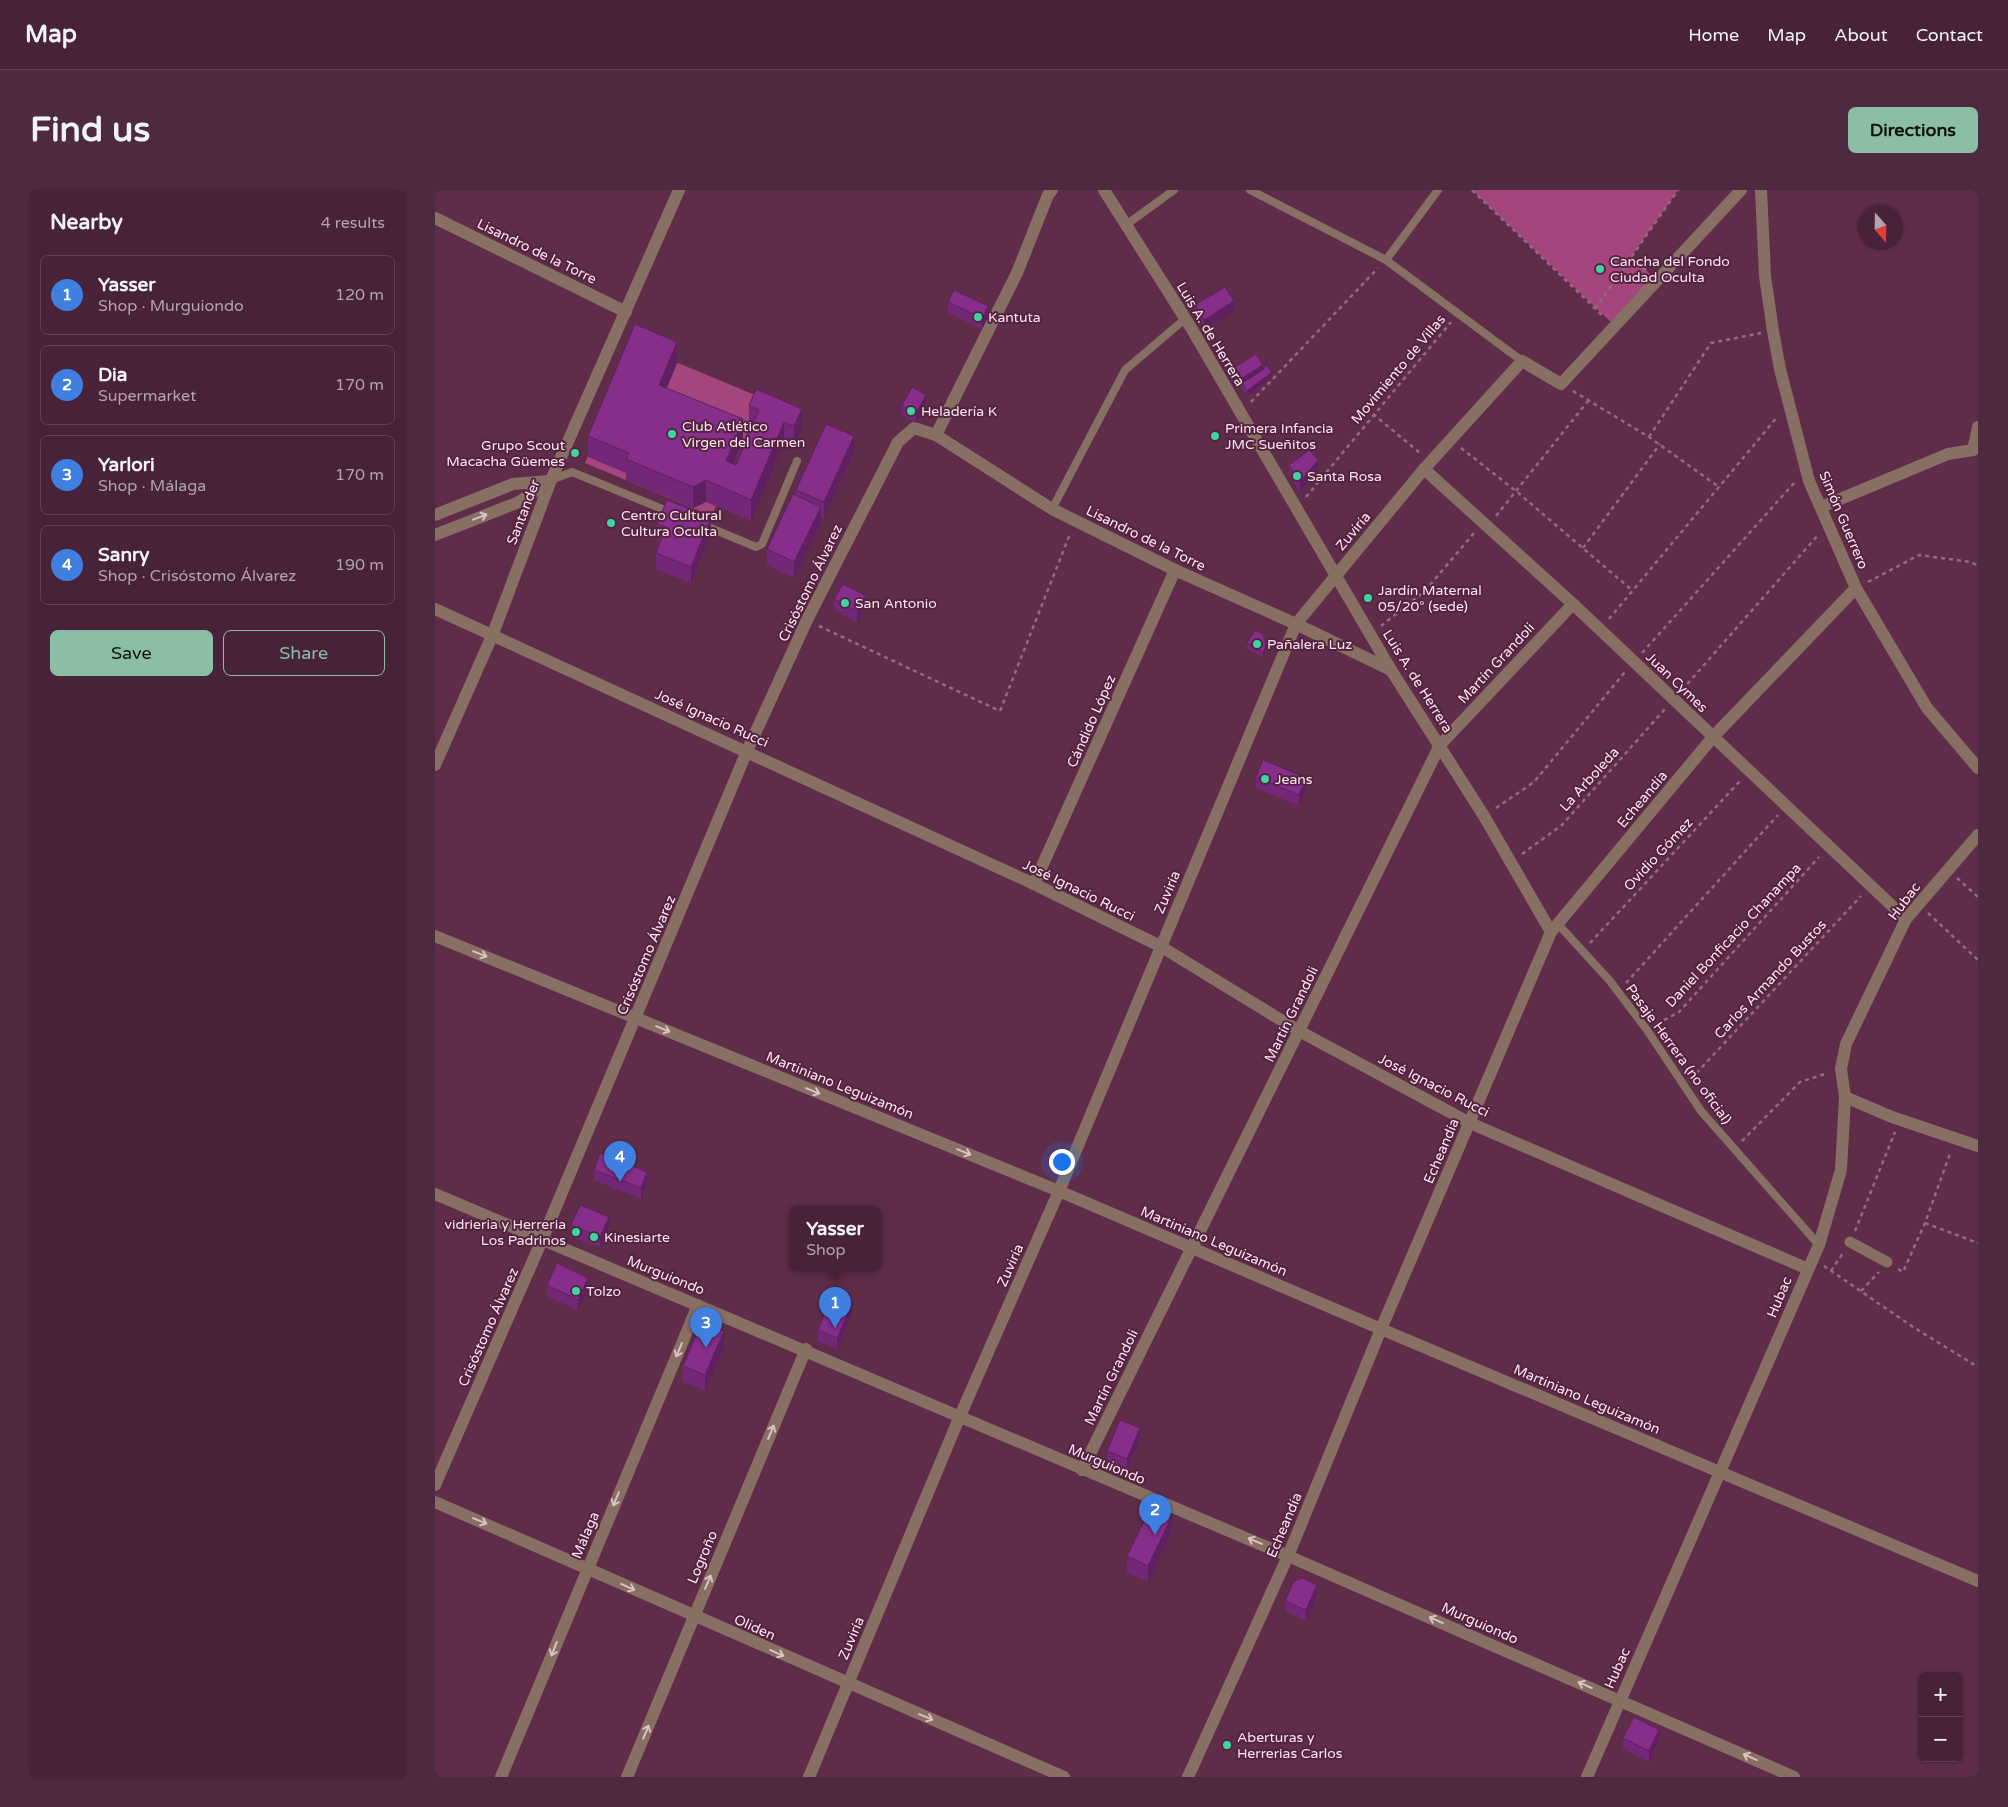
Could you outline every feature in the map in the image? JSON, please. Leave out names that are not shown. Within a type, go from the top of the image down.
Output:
[{"type":"street","name":"Santander","points":[[435,765],[492,636],[551,480],[627,312],[679,190]]},
{"type":"street","points":[[936,435],[1017,273],[1048,194],[1052,190]]},
{"type":"street","name":"Luis A. de Herrera","points":[[1104,190],[1186,318],[1337,574],[1391,670],[1440,745],[1510,862],[1554,928]]},
{"type":"street","points":[[1522,361],[1561,384],[1741,190]]},
{"type":"street","name":"Simón Guerrero","points":[[1761,190],[1765,276],[1773,331],[1806,469],[1856,588],[1927,708],[1978,768]]},
{"type":"street","name":"Lisandro de la Torre","points":[[435,218],[627,312]]},
{"type":"street","name":"Zuviría","points":[[809,1777],[960,1416],[1059,1191],[1296,624],[1427,465],[1522,361]]},
{"type":"street","points":[[1821,507],[1948,454],[1976,452],[1978,427]]},
{"type":"street","name":"Lisandro de la Torre","points":[[898,442],[914,428],[936,435],[1052,509],[1075,521],[1175,570],[1296,624],[1391,670]]},
{"type":"street","name":"Crisóstomo Álvarez","points":[[435,1485],[542,1240],[747,750],[807,620],[898,442]]},
{"type":"street","name":"Juan Cymes","points":[[1427,465],[1485,525],[1601,630],[1906,919]]},
{"type":"street","points":[[435,515],[513,484],[551,480]]},
{"type":"street","points":[[435,535],[519,502],[551,480]]},
{"type":"street","name":"Cándido López","points":[[1035,884],[1175,570]]},
{"type":"street","name":"Echeandía","points":[[1188,1777],[1289,1556],[1381,1329],[1554,928],[1713,737],[1856,588]]},
{"type":"street","name":"Martín Grandoli","points":[[1082,1470],[1440,745],[1573,604]]},
{"type":"street","name":"José Ignacio Rucci","points":[[435,609],[747,750],[1035,884],[1160,946],[1299,1031],[1470,1122],[1810,1263]]},
{"type":"street","name":"Hubac","points":[[1587,1777],[1819,1245],[1841,1170],[1845,1097],[1841,1069],[1846,1044],[1906,919],[1978,835]]},
{"type":"street","name":"Martiniano Leguizamón","points":[[435,936],[1059,1191],[1978,1581]]},
{"type":"street","points":[[1845,1097],[1900,1120],[1978,1146]]},
{"type":"street","name":"Murguiondo","points":[[435,1194],[805,1349],[1082,1470],[1289,1556],[1794,1777]]},
{"type":"street","points":[[1850,1242],[1887,1262]]},
{"type":"street","name":"Málaga","points":[[501,1777],[698,1305]]},
{"type":"street","name":"Logroño","points":[[627,1777],[805,1349]]},
{"type":"street","name":"Oliden","points":[[435,1502],[588,1568],[694,1617],[1064,1777]]},
{"type":"lane","points":[[1126,225],[1174,190]]},
{"type":"lane","points":[[1249,190],[1386,260],[1522,361]]},
{"type":"lane","points":[[1386,260],[1438,190]]},
{"type":"lane","points":[[1052,509],[1125,370],[1186,318]]},
{"type":"lane","points":[[692,520],[756,546],[762,544],[797,461]]},
{"type":"lane","points":[[551,480],[573,472],[683,517]]},
{"type":"lane","name":"Pasaje Herrera (no oficial)","points":[[1554,928],[1583,951],[1618,991],[1647,1030],[1701,1111],[1819,1245]]},
{"type":"path","points":[[1472,190],[1595,308],[1678,190]]},
{"type":"path","points":[[1631,257],[1657,280]]},
{"type":"path","points":[[1241,413],[1386,260]]},
{"type":"path","name":"Movimiento de Villas","points":[[1297,508],[1458,313]]},
{"type":"path","points":[[1649,437],[1711,343],[1773,331]]},
{"type":"path","points":[[1561,384],[1660,444],[1719,487]]},
{"type":"path","points":[[1371,634],[1425,592],[1516,491],[1588,400]]},
{"type":"path","points":[[1601,630],[1789,402]]},
{"type":"path","points":[[1373,414],[1427,465]]},
{"type":"path","points":[[1450,440],[1516,491],[1633,591]]},
{"type":"path","points":[[1583,548],[1660,444]]},
{"type":"path","points":[[1483,816],[1534,782],[1634,662],[1806,469]]},
{"type":"path","points":[[807,620],[1000,711],[1075,521]]},
{"type":"path","name":"La Arboleda","points":[[1510,862],[1562,825],[1828,523]]},
{"type":"path","points":[[1856,588],[1919,555],[1971,562],[1978,566]]},
{"type":"path","name":"Ovidio Gómez","points":[[1583,951],[1749,771]]},
{"type":"path","points":[[1618,991],[1786,806]]},
{"type":"path","name":"Daniel Bonficacio Chanampa","points":[[1647,1030],[1679,1012],[1829,846]]},
{"type":"path","points":[[1948,870],[1978,897]]},
{"type":"path","name":"Carlos Armando Bustos","points":[[1685,1086],[1871,886]]},
{"type":"path","points":[[1919,904],[1978,960]]},
{"type":"path","points":[[1734,1148],[1800,1082],[1841,1069]]},
{"type":"path","points":[[1831,1271],[1850,1242],[1900,1120]]},
{"type":"path","points":[[1861,1291],[1887,1262],[1903,1272],[1925,1223],[1955,1138]]},
{"type":"path","points":[[1925,1223],[1978,1243]]},
{"type":"path","points":[[1810,1263],[1831,1271],[1913,1327],[1978,1367]]},
{"type":"shaded area","name":"Cancha del Fondo Ciudad Oculta","points":[[1472,190],[1678,190],[1631,257],[1657,280],[1615,326]]},
{"type":"shaded area","name":"Club Atlético Virgen del Carmen","points":[[635,345],[762,398],[712,516],[585,463]]},
{"type":"building","points":[[1225,287],[1234,301],[1204,320],[1195,305]]},
{"type":"building","points":[[954,290],[988,306],[982,318],[948,302]]},
{"type":"building","name":"Club Atlético Virgen del Carmen","points":[[635,324],[677,342],[659,385],[743,419],[726,461],[736,465],[759,410],[749,406],[756,389],[802,409],[794,426],[784,422],[751,500],[706,480],[693,487],[626,459],[629,453],[588,436]]},
{"type":"building","points":[[1256,354],[1263,365],[1242,378],[1235,367]]},
{"type":"building","points":[[1266,365],[1272,372],[1247,391],[1242,383],[1263,370]]},
{"type":"building","points":[[912,387],[926,395],[916,413],[902,405]]},
{"type":"building","points":[[826,424],[854,436],[824,502],[796,490]]},
{"type":"building","points":[[1309,450],[1318,460],[1300,482],[1289,465]]},
{"type":"building","points":[[793,494],[821,507],[794,562],[767,549]]},
{"type":"building","points":[[667,500],[711,517],[691,567],[656,553],[666,527],[657,524]]},
{"type":"building","points":[[843,584],[866,596],[857,612],[834,599]]},
{"type":"building","name":"Pañalera Luz","points":[[1255,630],[1263,634],[1266,646],[1263,652],[1247,643]]},
{"type":"building","points":[[1263,760],[1306,778],[1299,795],[1256,777]]},
{"type":"building","points":[[600,1153],[647,1172],[641,1188],[594,1170]]},
{"type":"building","points":[[580,1205],[609,1217],[600,1237],[571,1225]]},
{"type":"building","points":[[557,1263],[588,1278],[578,1300],[547,1285]]},
{"type":"building","points":[[832,1296],[852,1304],[837,1338],[818,1330]]},
{"type":"building","points":[[709,1325],[724,1331],[705,1375],[683,1366],[699,1328]]},
{"type":"building","points":[[1120,1420],[1140,1428],[1127,1459],[1107,1451]]},
{"type":"building","points":[[1150,1509],[1171,1518],[1148,1566],[1127,1556]]},
{"type":"building","points":[[1302,1578],[1317,1585],[1306,1610],[1285,1601],[1294,1581]]},
{"type":"building","points":[[1634,1717],[1659,1730],[1649,1751],[1623,1738]]},
{"type":"place","name":"Cancha del Fondo Ciudad Oculta","points":[[1600,269]]},
{"type":"place","name":"Kantuta","points":[[978,317]]},
{"type":"place","name":"Heladería K","points":[[911,411]]},
{"type":"place","name":"Club Atlético Virgen del Carmen","points":[[672,434]]},
{"type":"place","name":"Primera Infancia JMC Sueñitos","points":[[1215,436]]},
{"type":"place","name":"Grupo Scout Macacha Güemes","points":[[575,453]]},
{"type":"place","name":"Santa Rosa","points":[[1297,476]]},
{"type":"place","name":"Centro Cultural Cultura Oculta","points":[[611,523]]},
{"type":"place","name":"Jardín Maternal 05/20° (sede)","points":[[1368,598]]},
{"type":"place","name":"San Antonio","points":[[845,603]]},
{"type":"place","name":"Pañalera Luz","points":[[1257,644]]},
{"type":"place","name":"Jeans","points":[[1265,779]]},
{"type":"place","name":"Sanry","points":[[620,1182]]},
{"type":"place","name":"vidrieria y Herreria Los Padrinos","points":[[576,1232]]},
{"type":"place","name":"Kinesiarte","points":[[594,1237]]},
{"type":"place","name":"Tolzo","points":[[576,1291]]},
{"type":"place","name":"Yasser","points":[[835,1328]]},
{"type":"place","name":"Yarlori","points":[[706,1348]]},
{"type":"place","name":"Dia","points":[[1155,1535]]},
{"type":"place","name":"Aberturas y Herrerias Carlos","points":[[1227,1745]]}]
